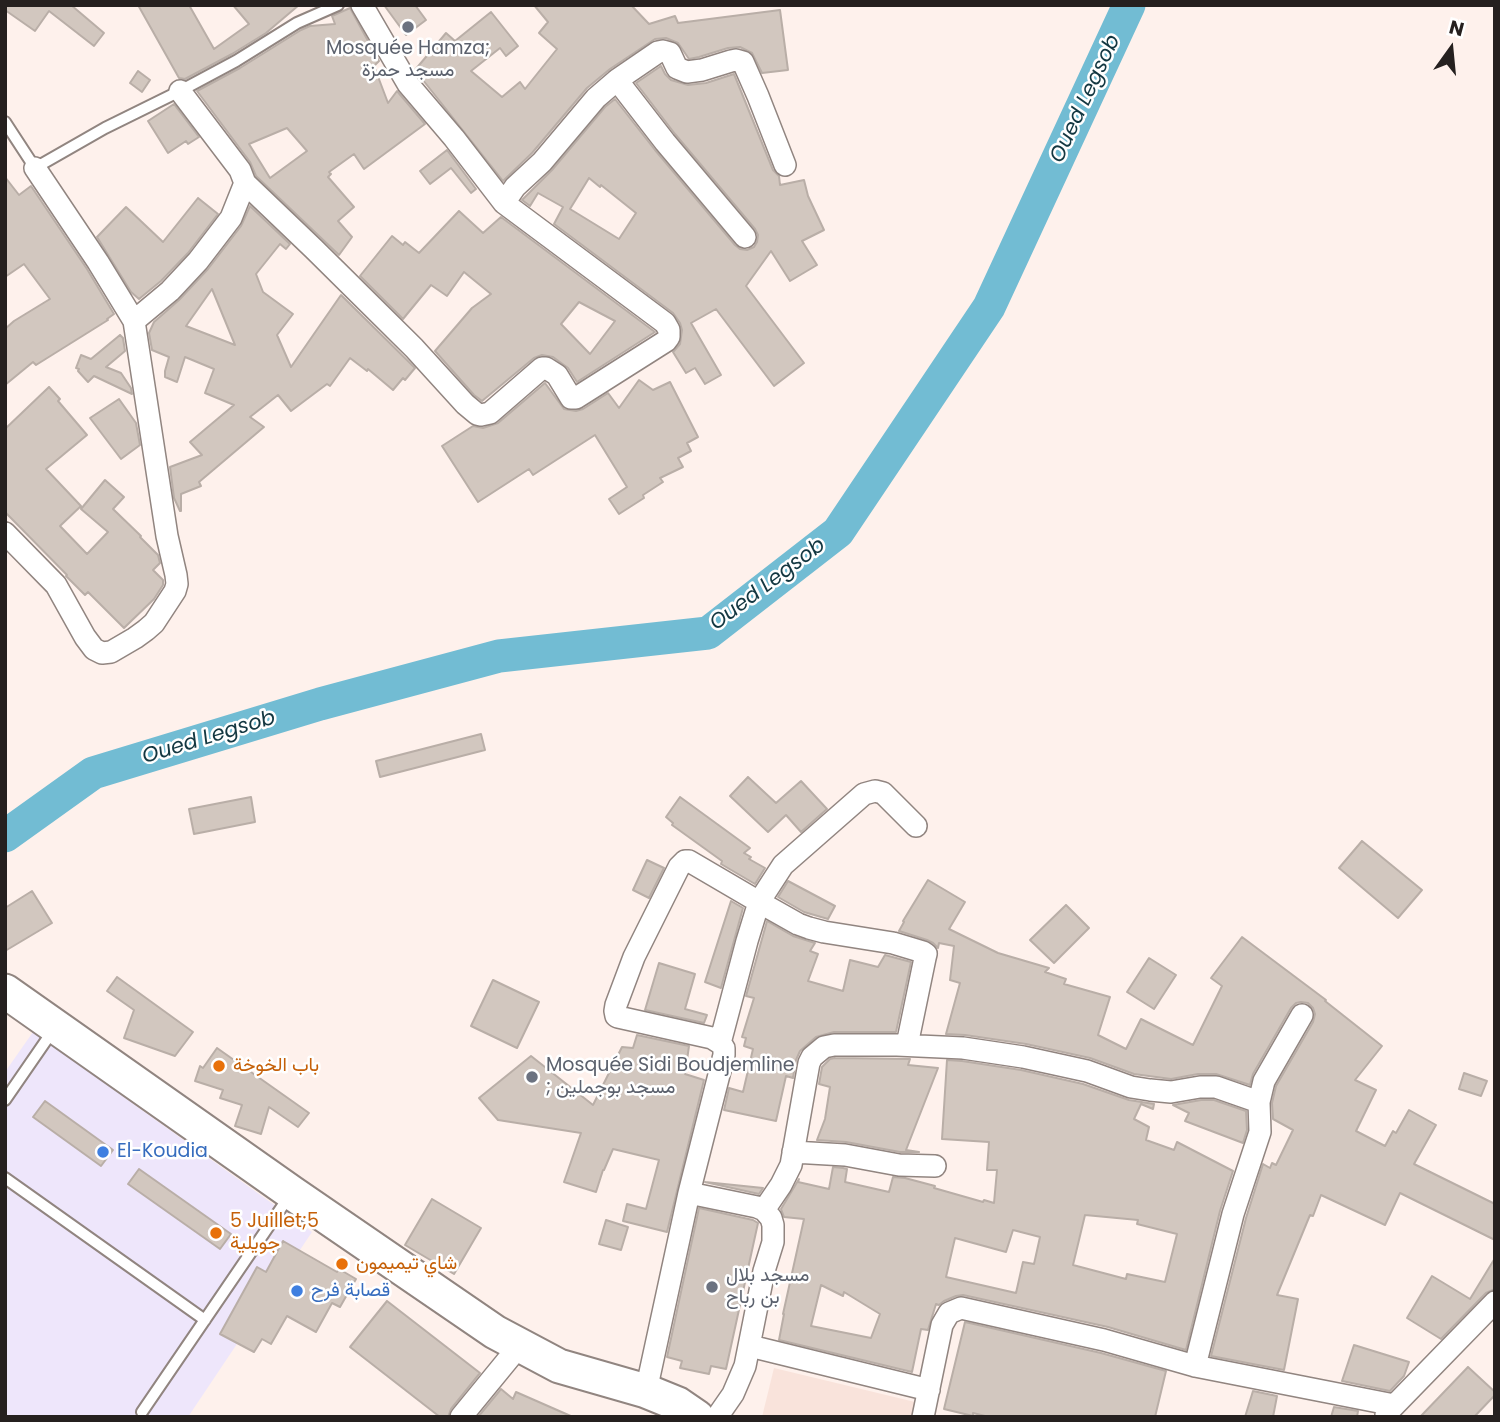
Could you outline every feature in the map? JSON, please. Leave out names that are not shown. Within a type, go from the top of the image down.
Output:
[{"type":"main road","points":[[5,991],[495,1332],[559,1366],[646,1391],[678,1404],[697,1417]]},
{"type":"street","points":[[180,91],[240,170],[245,183],[314,248],[477,414],[490,413],[542,368],[550,369],[557,375],[571,398],[576,398],[667,341],[670,333],[665,323],[504,203],[408,84],[362,5]]},
{"type":"street","points":[[504,203],[515,187],[542,162],[596,98],[617,80],[663,51],[670,52],[677,68],[687,72],[736,60],[743,62],[785,165]]},
{"type":"street","points":[[617,80],[745,237]]},
{"type":"street","points":[[5,533],[56,585],[85,637],[94,649],[102,653],[111,652],[154,623],[177,584],[167,536],[134,321],[99,262],[35,167]]},
{"type":"street","points":[[134,321],[170,291],[198,261],[232,218],[245,183]]},
{"type":"street","points":[[720,1043],[760,902],[783,865],[864,794],[875,791],[883,793],[916,826]]},
{"type":"street","points":[[646,1391],[724,1048],[712,1038],[618,1017],[615,1013],[635,957],[682,862],[689,861],[798,924],[824,932],[893,943],[926,954],[908,1045]]},
{"type":"street","points":[[1195,1366],[1233,1214],[1260,1132],[1259,1102],[1264,1081],[1302,1015]]},
{"type":"street","points":[[764,1210],[786,1176],[809,1063],[824,1047],[908,1045],[963,1048],[1087,1071],[1131,1087],[1171,1092],[1216,1087],[1259,1102]]},
{"type":"street","points":[[793,1152],[845,1155],[899,1165],[934,1167]]},
{"type":"street","points":[[689,1194],[764,1210],[773,1225],[773,1242],[764,1271],[745,1366],[733,1394],[717,1417]]},
{"type":"street","points":[[923,1417],[945,1318],[961,1307],[1389,1411],[1495,1302]]},
{"type":"street","points":[[461,1417],[520,1345]]},
{"type":"street","points":[[750,1346],[929,1390]]},
{"type":"lane","points":[[5,122],[35,167],[236,61],[297,23],[338,5]]},
{"type":"lane","points":[[5,1100],[56,1027]]},
{"type":"lane","points":[[5,1178],[205,1320]]},
{"type":"lane","points":[[142,1412],[292,1193]]},
{"type":"shaded area","name":"El-Koudia","points":[[33,1032],[312,1232],[188,1417],[5,1417],[5,1072]]},
{"type":"shaded area","points":[[774,1368],[915,1402],[911,1417],[762,1417]]},
{"type":"building","points":[[5,5],[71,5],[104,33],[94,46],[49,11],[35,31],[5,10]]},
{"type":"building","points":[[138,5],[189,5],[214,49],[249,24],[233,5],[299,5],[266,33],[185,79],[179,78]]},
{"type":"building","name":"Mosquée Hamza; مسجد حمزة","points":[[384,5],[415,5],[426,20],[406,35]]},
{"type":"building","points":[[534,5],[631,5],[649,24],[675,16],[678,23],[780,10],[788,70],[762,73],[752,53],[740,47],[689,59],[678,43],[666,38],[655,39],[587,88],[532,153],[503,181],[415,70],[446,33],[455,41],[491,12],[518,46],[506,56],[500,48],[471,71],[502,97],[520,82],[525,89],[557,49],[539,33],[548,22]]},
{"type":"building","points":[[350,8],[379,61],[374,66],[388,103],[397,91],[425,124],[364,169],[354,154],[329,172],[331,174],[328,177],[354,207],[338,221],[352,237],[339,255],[256,176],[250,162],[197,91],[301,30],[310,26],[335,24],[332,16]],"holes":[[[287,128],[307,151],[270,178],[249,144]]]},
{"type":"building","points":[[661,66],[671,80],[688,85],[706,83],[734,74],[773,170],[779,176],[780,185],[804,180],[808,196],[824,230],[802,241],[817,265],[790,281],[771,251],[746,286],[804,363],[774,386],[716,309],[691,323],[721,375],[705,384],[695,368],[686,373],[673,352],[680,344],[682,330],[673,313],[554,224],[563,207],[538,193],[530,206],[522,200],[615,99],[735,245],[747,250],[754,247],[758,235],[755,229],[636,83]],"holes":[[[589,178],[600,187],[601,185],[636,213],[619,239],[570,209]]]},
{"type":"building","points":[[138,71],[150,80],[142,92],[130,83]]},
{"type":"building","points":[[174,104],[199,137],[188,144],[186,141],[168,153],[148,121]]},
{"type":"building","points":[[447,150],[476,189],[471,193],[451,168],[430,184],[420,171]]},
{"type":"building","points":[[5,177],[19,195],[31,186],[114,314],[36,365],[33,362],[5,385],[5,329],[50,299],[24,264],[5,277]]},
{"type":"building","points":[[198,198],[218,214],[188,253],[139,299],[131,292],[97,237],[126,207],[163,242]]},
{"type":"building","points":[[250,206],[290,244],[286,249],[280,244],[256,274],[263,292],[293,314],[277,335],[291,367],[341,295],[415,368],[393,390],[350,358],[330,386],[327,384],[291,411],[278,395],[250,417],[264,427],[199,482],[201,486],[181,494],[180,511],[174,498],[170,467],[202,455],[190,442],[234,405],[205,393],[214,369],[185,357],[177,382],[165,377],[169,357],[152,350],[149,333],[154,322],[208,269],[241,226]],"holes":[[[212,289],[235,345],[186,326]]]},
{"type":"building","points":[[459,211],[483,233],[501,217],[655,332],[577,382],[568,368],[553,357],[542,355],[534,358],[482,401],[435,351],[472,308],[491,294],[464,272],[447,296],[431,285],[403,319],[360,276],[392,236],[419,253]],"holes":[[[579,302],[615,321],[590,354],[561,324]]]},
{"type":"building","points":[[120,335],[125,351],[106,367],[121,373],[132,394],[94,376],[88,382],[76,368],[81,355],[91,359]]},
{"type":"building","points":[[639,380],[653,390],[670,382],[698,437],[687,443],[691,451],[678,458],[683,467],[660,478],[663,482],[619,514],[609,499],[627,487],[595,435],[533,475],[529,469],[478,502],[442,446],[473,426],[483,428],[498,423],[545,383],[564,409],[576,411],[608,393],[619,408]]},
{"type":"building","points":[[49,387],[87,435],[46,469],[81,506],[60,526],[87,554],[108,532],[81,509],[105,480],[124,497],[113,509],[158,555],[160,563],[153,570],[163,580],[163,585],[154,599],[124,628],[88,592],[85,595],[5,512],[5,429]]},
{"type":"building","points":[[119,399],[136,423],[140,445],[121,459],[90,418]]},
{"type":"building","points":[[481,734],[485,750],[380,777],[376,761]]},
{"type":"building","points":[[748,777],[776,803],[801,781],[827,809],[801,832],[786,815],[768,832],[730,796]]},
{"type":"building","points":[[251,797],[255,822],[194,834],[189,809]]},
{"type":"building","points":[[680,797],[750,848],[744,853],[765,868],[755,884],[721,864],[722,861],[672,825],[666,817]]},
{"type":"building","points":[[1362,841],[1422,890],[1398,918],[1339,868]]},
{"type":"building","points":[[647,860],[664,868],[649,898],[633,890]]},
{"type":"building","points":[[928,880],[965,902],[949,929],[998,953],[1049,968],[1045,972],[1066,979],[1064,984],[1110,997],[1098,1035],[1126,1049],[1141,1019],[1193,1045],[1222,986],[1211,978],[1242,937],[1382,1046],[1355,1080],[1376,1090],[1356,1131],[1385,1146],[1409,1110],[1436,1125],[1414,1164],[1495,1204],[1495,1240],[1400,1193],[1385,1225],[1321,1195],[1277,1295],[1298,1299],[1284,1370],[1211,1356],[1246,1218],[1263,1164],[1270,1168],[1272,1163],[1276,1165],[1293,1130],[1273,1119],[1272,1103],[1276,1086],[1313,1022],[1313,1008],[1308,1003],[1301,1002],[1291,1008],[1253,1074],[1250,1085],[1216,1074],[1171,1079],[1134,1074],[1090,1058],[1026,1044],[946,1034],[960,983],[950,980],[954,946],[939,943],[938,948],[927,940],[899,931]]},
{"type":"building","points":[[788,881],[835,906],[828,919],[804,912],[778,897]]},
{"type":"building","points":[[32,891],[52,923],[5,951],[5,908]]},
{"type":"building","points":[[731,901],[743,908],[721,988],[705,982]]},
{"type":"building","points":[[1066,905],[1089,928],[1054,963],[1030,940]]},
{"type":"building","points":[[767,921],[793,936],[815,943],[810,951],[818,954],[808,981],[843,991],[850,960],[878,967],[885,955],[911,962],[896,1032],[834,1032],[816,1037],[800,1051],[793,1078],[786,1076],[776,1121],[724,1110],[729,1088],[743,1092],[753,1049],[744,1046],[746,1038],[742,1037],[754,998],[746,996]]},
{"type":"building","points":[[1149,958],[1176,975],[1154,1009],[1127,992]]},
{"type":"building","points":[[659,963],[695,974],[685,1009],[707,1015],[704,1023],[645,1010]]},
{"type":"building","points":[[117,977],[193,1032],[175,1056],[124,1038],[134,1010],[107,991]]},
{"type":"building","points":[[493,980],[539,1002],[517,1048],[471,1026]]},
{"type":"building","points":[[637,1035],[689,1046],[685,1074],[704,1080],[667,1232],[623,1221],[627,1204],[646,1209],[659,1160],[613,1149],[596,1192],[564,1182],[581,1133],[498,1120],[479,1098],[531,1056],[593,1105],[622,1047],[633,1048]]},
{"type":"building","points":[[217,1048],[309,1113],[298,1127],[269,1107],[261,1134],[235,1126],[242,1105],[220,1098],[223,1090],[195,1081],[200,1066],[203,1068]]},
{"type":"building","points":[[835,1058],[910,1059],[908,1065],[938,1068],[906,1150],[919,1152],[900,1152],[846,1142],[817,1140],[825,1119],[830,1087],[819,1084],[822,1067]]},
{"type":"building","points":[[947,1060],[962,1061],[1021,1070],[1083,1084],[1129,1100],[1154,1104],[1153,1109],[1141,1104],[1134,1119],[1149,1127],[1146,1140],[1174,1150],[1177,1142],[1233,1171],[1220,1211],[1186,1350],[1108,1327],[963,1295],[936,1304],[928,1330],[921,1329],[912,1372],[779,1340],[804,1219],[784,1217],[781,1209],[799,1179],[798,1182],[829,1189],[833,1167],[843,1168],[847,1169],[845,1182],[889,1192],[893,1177],[905,1178],[994,1203],[997,1170],[987,1170],[989,1142],[942,1139]],"holes":[[[1085,1215],[1138,1220],[1137,1224],[1177,1234],[1165,1282],[1127,1274],[1126,1279],[1073,1265]],[[1013,1230],[1040,1237],[1034,1264],[1023,1262],[1016,1293],[946,1277],[955,1238],[1006,1252]],[[821,1285],[843,1296],[844,1292],[880,1314],[871,1338],[811,1326]]]},
{"type":"building","points":[[1464,1073],[1487,1081],[1481,1096],[1459,1089]]},
{"type":"building","points":[[1214,1100],[1246,1111],[1247,1130],[1243,1143],[1185,1121],[1189,1113],[1173,1105]]},
{"type":"building","points":[[45,1101],[113,1150],[101,1166],[33,1117]]},
{"type":"building","points":[[139,1169],[231,1234],[220,1249],[128,1184]]},
{"type":"building","points":[[705,1182],[763,1188],[759,1194]]},
{"type":"building","points":[[432,1199],[481,1228],[454,1274],[405,1245]]},
{"type":"building","name":"مسجد بلال بن رباح","points":[[699,1208],[758,1223],[726,1369],[711,1366],[709,1374],[680,1368],[682,1361],[667,1357]]},
{"type":"building","points":[[606,1220],[628,1227],[621,1250],[599,1244]]},
{"type":"building","name":"قصابة فرح","points":[[283,1241],[337,1272],[339,1269],[356,1279],[340,1307],[332,1303],[316,1332],[287,1316],[271,1344],[262,1339],[254,1352],[220,1334],[257,1267],[266,1272]]},
{"type":"building","points":[[1495,1258],[1495,1289],[1486,1293],[1441,1339],[1407,1318],[1432,1276],[1470,1299]]},
{"type":"building","points":[[387,1301],[480,1373],[451,1409],[448,1417],[440,1417],[350,1347]]},
{"type":"building","points":[[965,1322],[1166,1371],[1155,1417],[989,1417],[944,1409]]},
{"type":"building","points":[[1354,1345],[1409,1362],[1404,1376],[1390,1391],[1342,1381]]},
{"type":"building","points":[[1468,1367],[1495,1392],[1474,1417],[1420,1417]]},
{"type":"building","points":[[501,1389],[513,1399],[516,1392],[573,1417],[478,1417]]},
{"type":"building","points":[[1253,1391],[1277,1396],[1273,1417],[1245,1417]]},
{"type":"building","points":[[1334,1407],[1358,1411],[1357,1417],[1331,1417]]},
{"type":"waterway","name":"Oued Legsob","points":[[5,836],[93,773],[320,704],[499,656],[708,633],[838,532],[989,307],[1129,5]]},
{"type":"place","name":"Mosquée Hamza; مسجد حمزة","points":[[408,27]]},
{"type":"place","name":"باب الخوخة","points":[[219,1066]]},
{"type":"place","name":"Mosquée Sidi Boudjemline ; مسجد بوجملين","points":[[532,1077]]},
{"type":"place","name":"El-Koudia","points":[[103,1152]]},
{"type":"place","name":"5 Juillet;5 جويلية","points":[[216,1233]]},
{"type":"place","name":"شاي تيميمون","points":[[342,1264]]},
{"type":"place","name":"مسجد بلال بن رباح","points":[[712,1287]]},
{"type":"place","name":"قصابة فرح","points":[[297,1291]]}]
